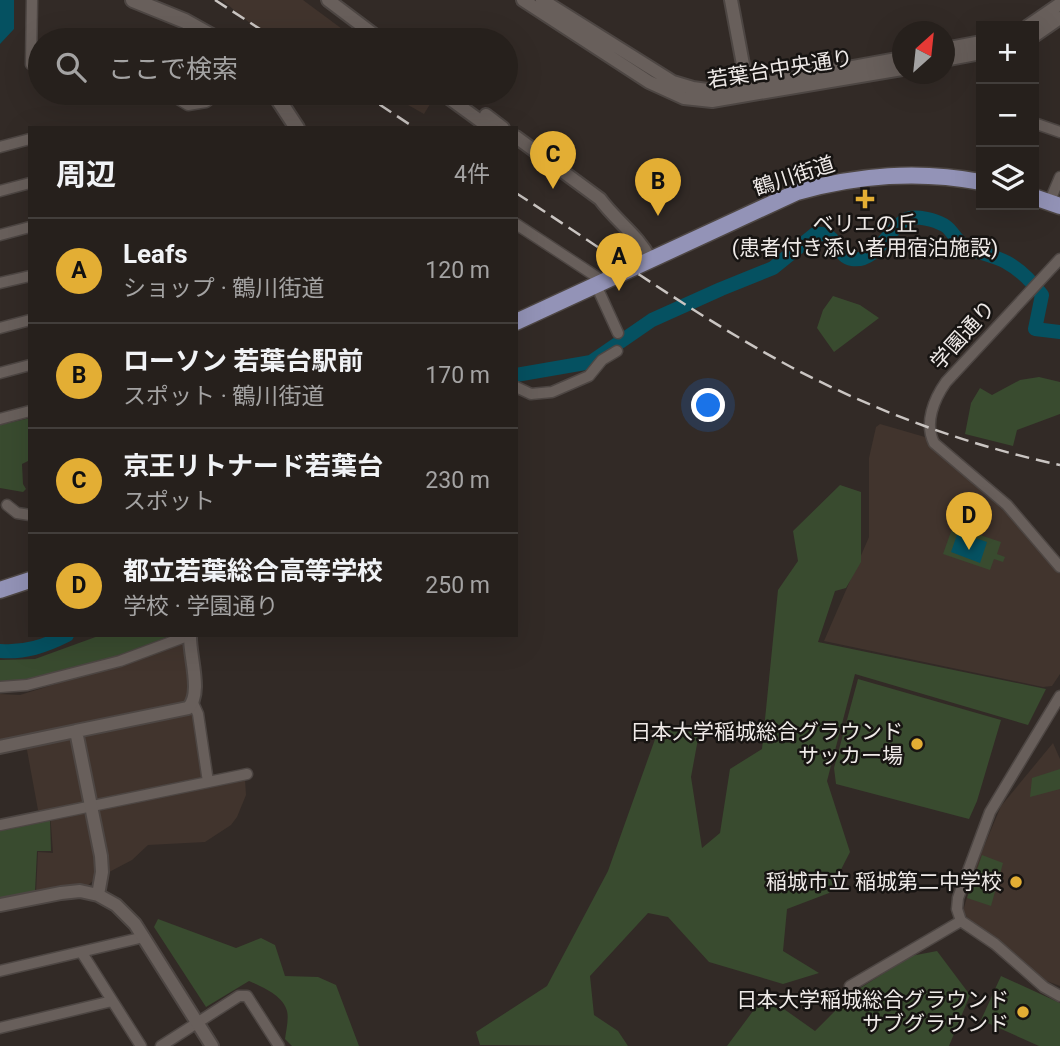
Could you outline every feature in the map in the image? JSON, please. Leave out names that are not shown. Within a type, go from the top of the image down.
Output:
[{"type":"main road","points":[[133,0],[199,28]]},
{"type":"main road","points":[[282,105],[296,126]]},
{"type":"main road","name":"鶴川街道","points":[[518,320],[780,199],[835,182],[907,174],[976,181]]},
{"type":"main road","points":[[0,590],[28,581]]},
{"type":"street","points":[[32,0],[32,28]]},
{"type":"street","points":[[317,0],[353,28]]},
{"type":"street","points":[[328,0],[365,28]]},
{"type":"street","name":"若葉台中央通り","points":[[523,0],[670,93],[698,101],[712,101],[752,89],[892,60]]},
{"type":"street","name":"若葉台中央通り","points":[[542,0],[673,82],[692,88],[714,91],[752,89],[892,70]]},
{"type":"street","points":[[731,0],[752,89]]},
{"type":"street","points":[[739,0],[752,89]]},
{"type":"street","points":[[1035,21],[1060,4]]},
{"type":"street","points":[[1039,33],[1060,18]]},
{"type":"street","points":[[955,47],[976,43]]},
{"type":"street","points":[[955,58],[976,54]]},
{"type":"street","points":[[459,105],[488,126]]},
{"type":"street","points":[[471,105],[500,126]]},
{"type":"street","points":[[1039,125],[1060,132]]},
{"type":"street","points":[[518,138],[595,195],[639,241],[650,259]]},
{"type":"street","points":[[0,147],[28,140]]},
{"type":"street","points":[[518,147],[610,212]]},
{"type":"street","points":[[1048,202],[1060,177]]},
{"type":"street","points":[[0,191],[28,184]]},
{"type":"street","points":[[518,225],[599,283],[618,333]]},
{"type":"street","points":[[0,235],[28,228]]},
{"type":"street","name":"学園通り","points":[[1060,259],[939,392],[929,423],[931,436],[940,449],[1007,505],[1060,567]]},
{"type":"street","points":[[0,284],[28,277]]},
{"type":"street","points":[[0,328],[28,321]]},
{"type":"street","points":[[518,388],[531,394],[552,392],[589,376],[602,360],[617,351]]},
{"type":"street","points":[[0,373],[28,366]]},
{"type":"street","points":[[0,419],[28,412]]},
{"type":"street","points":[[7,505],[17,513],[28,515]]},
{"type":"street","points":[[0,687],[27,685],[120,661],[185,637]]},
{"type":"street","points":[[190,637],[196,691],[193,704],[198,714],[208,782]]},
{"type":"street","points":[[1060,696],[989,812],[958,898],[957,909],[961,921],[995,944],[1044,987],[1060,996]]},
{"type":"street","points":[[0,747],[184,710],[193,704]]},
{"type":"street","points":[[76,732],[101,856],[102,872],[98,895]]},
{"type":"street","points":[[0,825],[247,774]]},
{"type":"street","points":[[0,905],[70,891],[98,895],[126,913],[212,1046]]},
{"type":"street","points":[[850,986],[961,921]]},
{"type":"street","points":[[0,971],[144,937]]},
{"type":"street","points":[[82,953],[141,1046]]},
{"type":"street","points":[[161,1046],[239,996],[247,996],[279,1046]]},
{"type":"street","points":[[0,1028],[112,1001]]},
{"type":"shaded area","points":[[222,0],[303,0],[341,28],[256,28]]},
{"type":"shaded area","points":[[408,105],[430,105],[424,114]]},
{"type":"shaded area","points":[[880,424],[925,437],[932,448],[1020,525],[1060,574],[1060,674],[1052,686],[1043,687],[824,641],[869,537],[869,458],[876,427]]},
{"type":"shaded area","points":[[180,641],[184,644],[204,786],[245,779],[246,795],[237,817],[231,825],[205,842],[148,845],[132,860],[86,887],[36,892],[38,852],[53,853],[50,811],[38,810],[25,739],[0,742],[0,694],[20,695],[136,659]]},
{"type":"shaded area","name":"稲城市立 稲城第二中学校","points":[[1053,743],[1060,759],[1060,986],[1044,980],[1000,942],[970,922],[963,911],[977,863],[1001,806]]},
{"type":"green space","points":[[833,296],[860,305],[879,318],[834,352],[817,328],[823,310]]},
{"type":"green space","points":[[1039,377],[1060,382],[1060,414],[1017,430],[1013,446],[965,434],[971,403],[980,388],[992,395],[1020,380]]},
{"type":"green space","points":[[28,418],[28,461],[22,464],[23,484],[26,489],[23,492],[0,488],[0,425]]},
{"type":"green space","points":[[840,485],[861,492],[861,562],[846,588],[835,591],[818,642],[1046,689],[1028,725],[855,674],[827,781],[850,852],[829,893],[787,909],[783,951],[819,973],[783,984],[709,962],[668,917],[648,913],[590,976],[594,1015],[618,1031],[628,1046],[480,1045],[476,1032],[547,986],[608,871],[659,728],[700,728],[691,777],[702,848],[720,833],[730,769],[762,749],[778,590],[798,561],[793,531]]},
{"type":"green space","points":[[953,526],[1001,542],[997,554],[1005,557],[1003,562],[994,559],[990,570],[943,554]]},
{"type":"green space","points":[[96,637],[166,637],[87,665],[0,683],[0,660],[35,659]]},
{"type":"green space","name":"日本大学稲城総合グラウンド サッカー場","points":[[858,679],[1001,720],[969,819],[836,784],[834,768]]},
{"type":"green space","points":[[1060,769],[1060,789],[1030,797],[1032,778]]},
{"type":"green space","points":[[50,819],[51,851],[37,851],[35,892],[0,899],[0,829]]},
{"type":"green space","points":[[982,855],[1003,863],[991,906],[967,898]]},
{"type":"green space","points":[[158,919],[236,948],[261,938],[275,945],[285,976],[318,977],[336,985],[359,1046],[292,1046],[285,1039],[288,1018],[285,1006],[271,992],[249,981],[206,1007],[154,927]]},
{"type":"green space","points":[[937,951],[970,995],[949,1046],[727,1046],[756,1007],[774,1002],[815,1031],[854,992],[911,956]]},
{"type":"green space","name":"日本大学稲城総合グラウンド サブグラウンド","points":[[1001,976],[1060,1003],[1060,1046],[1039,1046],[981,1020]]},
{"type":"water","points":[[0,0],[14,0],[14,29],[0,44]]},
{"type":"water","points":[[958,532],[987,542],[980,563],[951,552]]},
{"type":"waterway","points":[[518,375],[591,362],[652,320],[773,268],[815,234],[829,236],[847,257],[861,259],[875,250],[900,223],[915,218],[944,225],[966,247],[1017,269],[1042,295],[1035,329],[1060,332]]},
{"type":"waterway","points":[[0,651],[35,648],[62,637]]},
{"type":"railway","points":[[215,0],[258,28]]},
{"type":"railway","points":[[380,105],[412,126]]},
{"type":"railway","points":[[518,194],[721,327],[823,383],[888,412],[956,437],[1060,465]]},
{"type":"place","name":"京王リトナード若葉台","points":[[553,189]]},
{"type":"place","name":"ベリエの丘 (患者付き添い者用宿泊施設)","points":[[865,199]]},
{"type":"place","name":"ローソン 若葉台駅前","points":[[658,216]]},
{"type":"place","name":"Leafs","points":[[619,291]]},
{"type":"place","name":"都立若葉総合高等学校","points":[[969,550]]},
{"type":"place","name":"日本大学稲城総合グラウンド サッカー場","points":[[917,744]]},
{"type":"place","name":"稲城市立 稲城第二中学校","points":[[1016,882]]},
{"type":"place","name":"日本大学稲城総合グラウンド サブグラウンド","points":[[1023,1012]]}]
